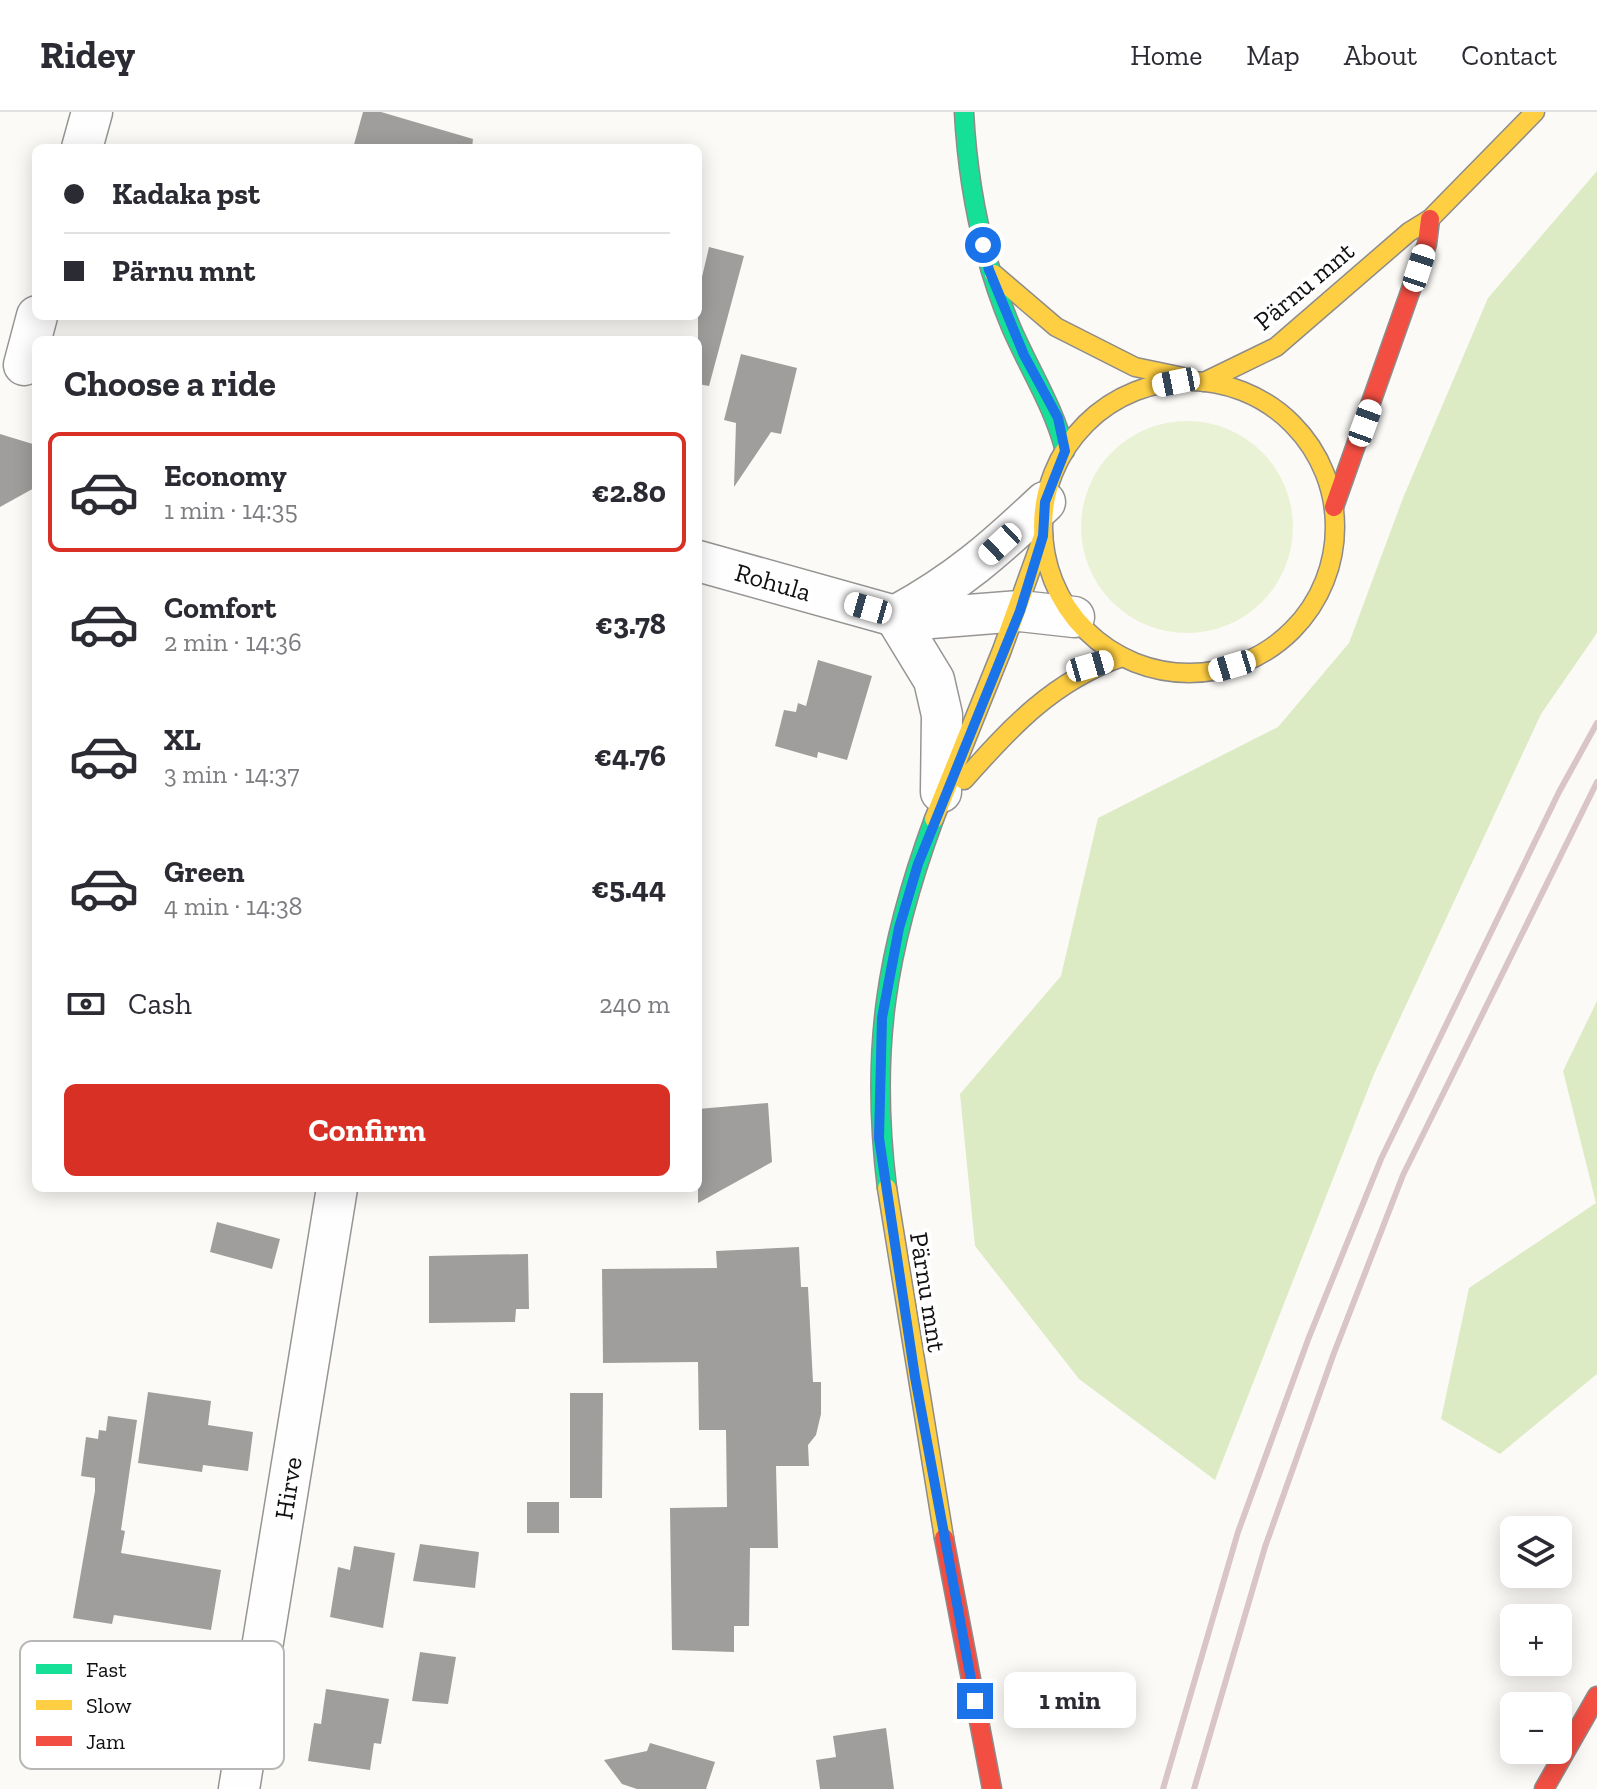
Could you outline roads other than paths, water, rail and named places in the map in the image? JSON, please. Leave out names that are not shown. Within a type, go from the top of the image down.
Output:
[{"type":"main road","points":[[964,112],[965,169],[989,270],[1024,355],[1058,418],[1065,451]]},
{"type":"main road","name":"Pärnu mnt","points":[[1204,382],[1276,347],[1409,232],[1430,219],[1535,112]]},
{"type":"main road","points":[[1044,519],[1050,571],[1074,617],[1096,640],[1122,657],[1158,670],[1187,674],[1216,671],[1247,661],[1276,645],[1313,605],[1325,582],[1333,557],[1334,507],[1422,258],[1430,219]]},
{"type":"main road","points":[[989,270],[1056,327],[1135,367],[1254,396],[1295,427],[1319,460],[1334,507]]},
{"type":"main road","points":[[1065,451],[1104,409],[1148,387],[1204,382]]},
{"type":"main road","name":"Pärnu mnt","points":[[992,1789],[915,1377],[879,1138],[884,994],[918,864],[1020,611],[1065,451]]},
{"type":"main road","name":"Pärnu mnt","points":[[941,805],[1040,696],[1090,666],[1122,657]]},
{"type":"main road","points":[[1544,1789],[1597,1696]]},
{"type":"street","points":[[83,144],[92,112]]},
{"type":"street","points":[[20,362],[36,320]]},
{"type":"street","points":[[941,805],[942,715],[934,680],[895,616],[940,592],[1044,519]]},
{"type":"street","name":"Rohula","points":[[702,562],[895,616],[931,618],[1020,611],[1074,617]]},
{"type":"street","name":"Hirve","points":[[263,1641],[336,1192]]},
{"type":"street","name":"Hirve","points":[[239,1789],[242,1769]]},
{"type":"railway","points":[[1163,1789],[1238,1532],[1309,1337],[1381,1159],[1559,792],[1597,723]]},
{"type":"railway","points":[[1194,1789],[1265,1547],[1334,1353],[1403,1175],[1597,782]]}]
